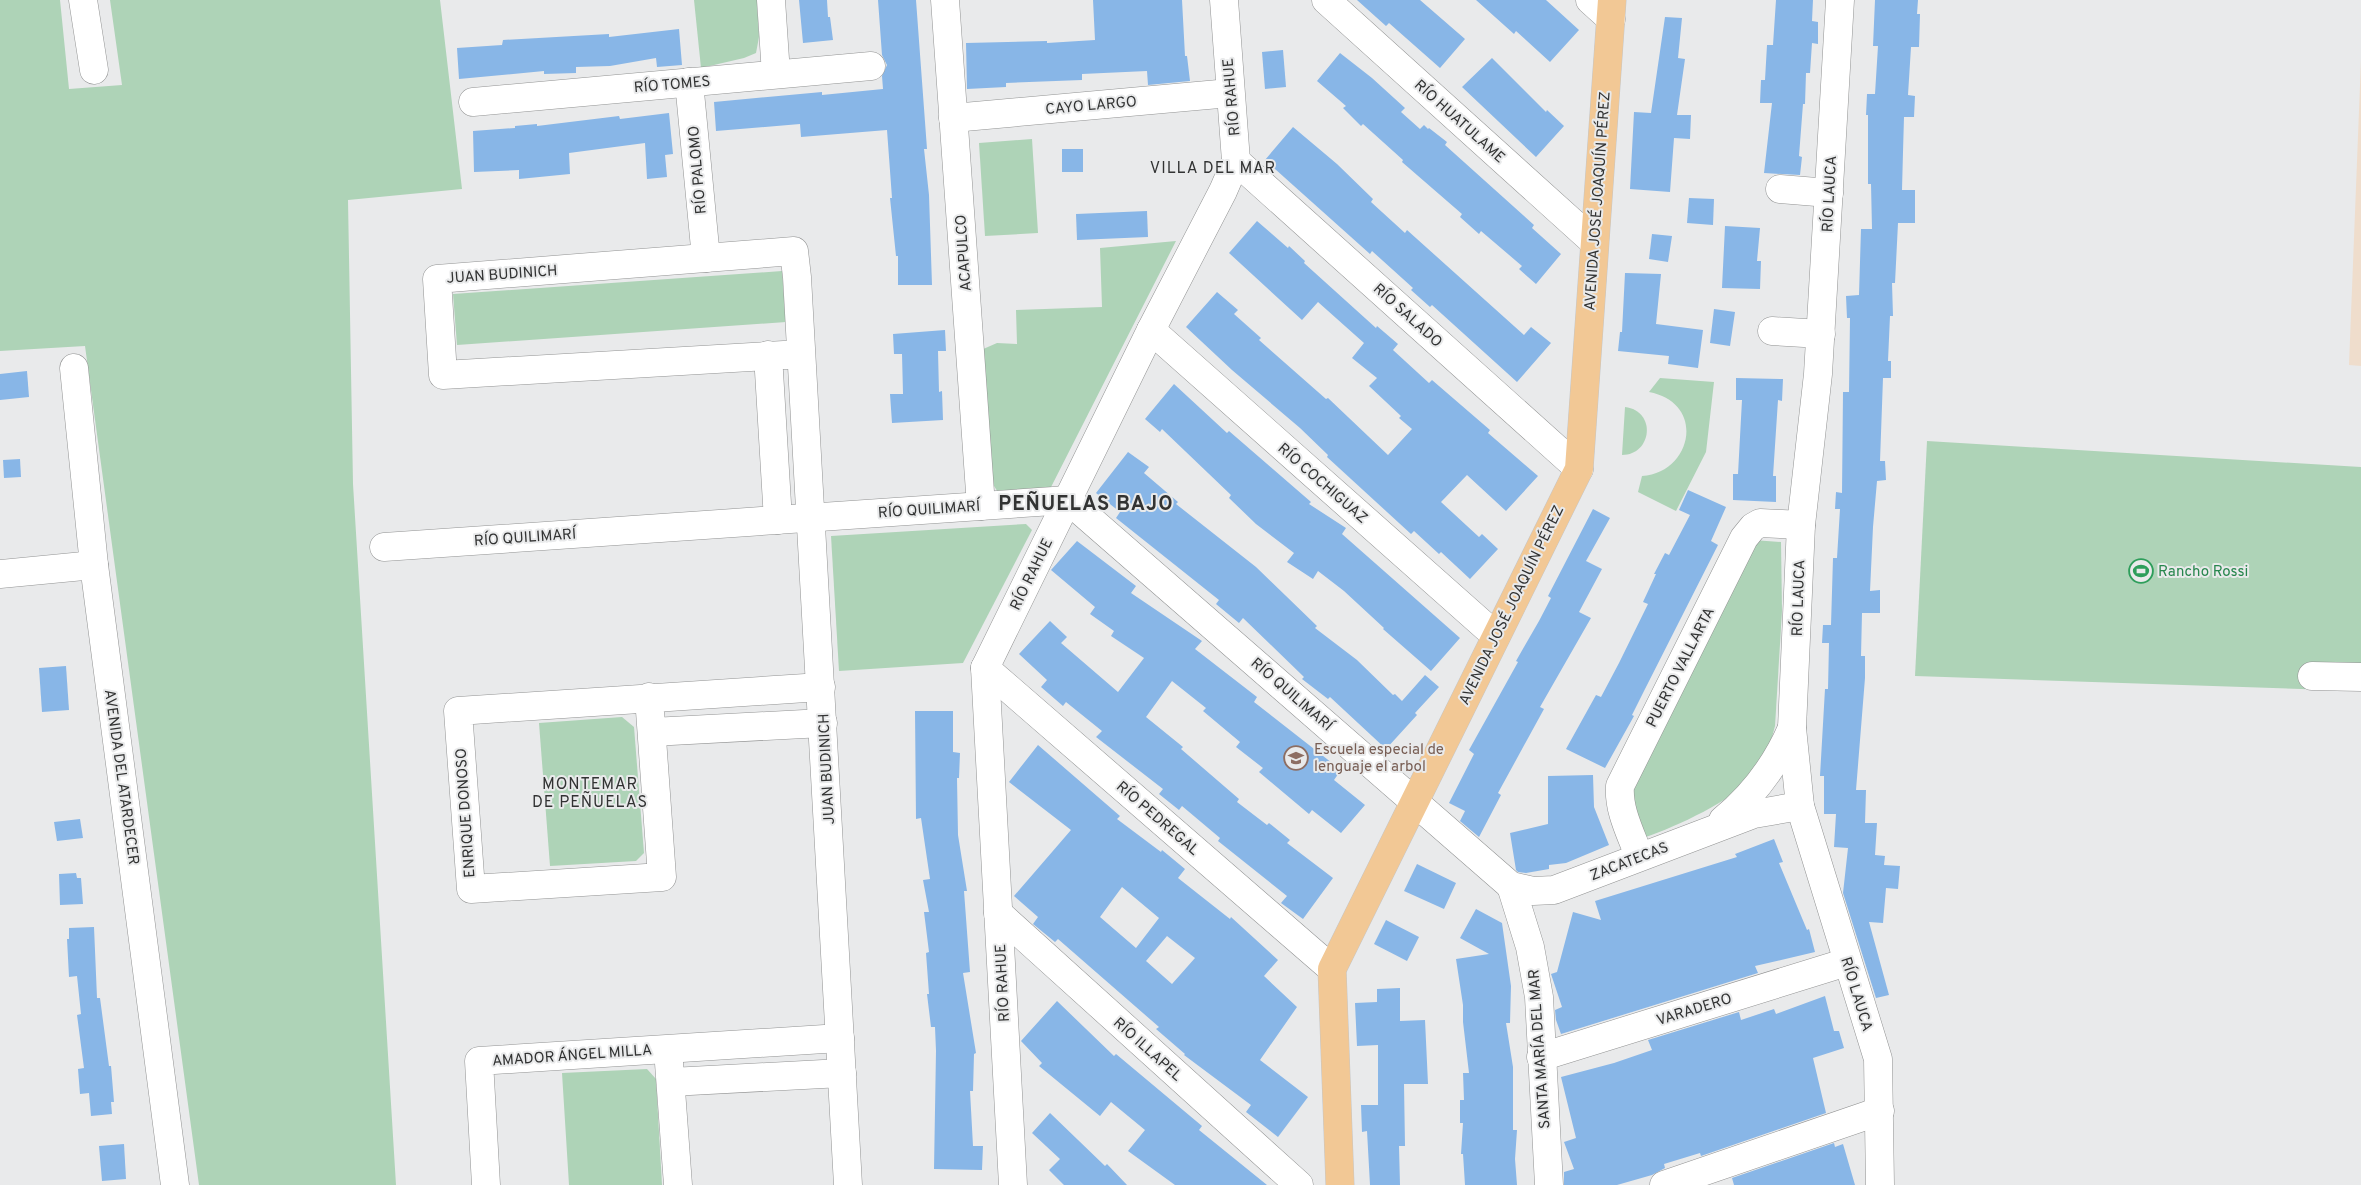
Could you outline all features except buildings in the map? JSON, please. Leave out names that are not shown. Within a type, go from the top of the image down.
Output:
[{"type":"main road","name":"AVENIDA JOSÉ JOAQUÍN PÉREZ","points":[[1340,1185],[1332,969],[1579,468],[1612,10]]},
{"type":"street","points":[[83,0],[94,70]]},
{"type":"street","points":[[771,0],[776,74]]},
{"type":"street","name":"ACAPULCO","points":[[946,0],[981,506]]},
{"type":"street","name":"RÍO RAHUE","points":[[1012,1175],[985,668],[1151,330],[1223,191],[1236,161],[1224,0]]},
{"type":"street","name":"RÍO HUATULAME","points":[[1326,0],[1594,242]]},
{"type":"street","points":[[1590,0],[1612,10]]},
{"type":"street","name":"RÍO LAUCA","points":[[1840,0],[1821,334],[1801,525],[1792,728],[1800,806],[1878,1060],[1880,1185]]},
{"type":"street","name":"RÍO TOMES","points":[[473,102],[871,66]]},
{"type":"street","name":"RÍO PALOMO","points":[[689,82],[706,258]]},
{"type":"street","name":"CAYO LARGO","points":[[953,118],[1230,93]]},
{"type":"street","name":"RÍO SALADO","points":[[1236,161],[1579,468]]},
{"type":"street","points":[[1780,189],[1829,193]]},
{"type":"street","name":"JUAN BUDINICH","points":[[802,354],[443,375],[438,279],[794,251],[802,354],[812,518],[848,1185]]},
{"type":"street","name":"RÍO COCHIGUAZ","points":[[1151,330],[1496,636]]},
{"type":"street","points":[[1772,332],[1821,334]]},
{"type":"street","points":[[768,355],[778,520]]},
{"type":"street","name":"AVENIDA DEL ATARDECER","points":[[74,368],[94,566],[175,1185]]},
{"type":"street","name":"RÍO QUILIMARÍ","points":[[384,547],[1068,500],[1511,886]]},
{"type":"street","name":"PUERTO VALLARTA","points":[[1639,856],[1619,798],[1620,786],[1744,538],[1753,527],[1760,523],[1801,525]]},
{"type":"street","points":[[0,574],[94,566]]},
{"type":"street","name":"RÍO PEDREGAL","points":[[985,668],[1332,969]]},
{"type":"street","points":[[2312,676],[2361,677]]},
{"type":"street","name":"ENRIQUE DONOSO","points":[[650,697],[662,877],[471,888],[458,711],[650,697],[821,688]]},
{"type":"street","points":[[652,732],[823,723]]},
{"type":"street","name":"ZACATECAS","points":[[1703,833],[1733,812],[1754,792],[1770,772],[1792,728]]},
{"type":"street","name":"ZACATECAS","points":[[1511,886],[1532,892],[1554,890],[1639,856],[1754,814],[1800,806]]},
{"type":"street","name":"SANTA MARÍA DEL MAR","points":[[1511,886],[1528,939],[1538,997],[1549,1185]]},
{"type":"street","name":"ZACATECAS","points":[[1528,939],[1538,908],[1554,890]]},
{"type":"street","name":"RÍO ILLAPEL","points":[[998,913],[1298,1185]]},
{"type":"street","name":"VARADERO","points":[[1541,1056],[1847,962]]},
{"type":"street","name":"AMADOR ÁNGEL MILLA","points":[[486,1185],[479,1061],[840,1038]]},
{"type":"street","name":"AMADOR ÁNGEL MILLA","points":[[668,1049],[678,1185]]},
{"type":"street","points":[[671,1082],[842,1073]]},
{"type":"street","points":[[1664,1185],[1880,1111]]},
{"type":"street","points":[[1012,1175],[1035,1185]]},
{"type":"shaded area","points":[[2361,60],[2361,366],[2349,365]]},
{"type":"green space","points":[[0,0],[60,0],[69,89],[122,85],[110,0],[440,0],[462,189],[348,200],[353,484],[396,1185],[199,1185],[85,346],[0,351]]},
{"type":"green space","points":[[694,0],[757,0],[759,37],[756,53],[744,58],[701,68]]},
{"type":"green space","points":[[1032,139],[1038,233],[985,236],[979,143]]},
{"type":"green space","points":[[1176,241],[1048,493],[999,494],[991,481],[981,350],[997,343],[1017,344],[1016,310],[1102,307],[1100,248]]},
{"type":"green space","points":[[782,271],[786,322],[457,345],[453,294]]},
{"type":"green space","points":[[1660,378],[1714,382],[1706,452],[1676,511],[1638,492],[1642,476],[1659,472],[1672,463],[1681,451],[1686,437],[1685,423],[1679,409],[1667,399],[1649,392]]},
{"type":"green space","points":[[1625,407],[1635,410],[1642,416],[1647,432],[1645,441],[1640,448],[1632,453],[1622,455]]},
{"type":"green space","name":"Rancho Rossi","points":[[1927,441],[2361,467],[2361,691],[1915,676]]},
{"type":"green space","points":[[1026,524],[1032,530],[963,663],[839,671],[831,536]]},
{"type":"green space","points":[[1753,540],[1781,542],[1782,611],[1775,726],[1769,745],[1753,775],[1732,794],[1704,812],[1646,837],[1642,836],[1626,786]]},
{"type":"green space","points":[[622,717],[634,727],[644,853],[636,861],[550,866],[539,723]]},
{"type":"green space","points":[[647,1069],[656,1079],[662,1185],[569,1185],[562,1073]]},
{"type":"place","name":"Rancho Rossi","points":[[2141,571]]},
{"type":"place","name":"Escuela especial de lenguaje el arbol","points":[[1296,758]]},
{"type":"district","name":"VILLA DEL MAR","points":[[1213,167]]},
{"type":"district","name":"PEÑUELAS BAJO","points":[[1086,503]]},
{"type":"district","name":"MONTEMAR DE PEÑUELAS","points":[[590,792]]}]
